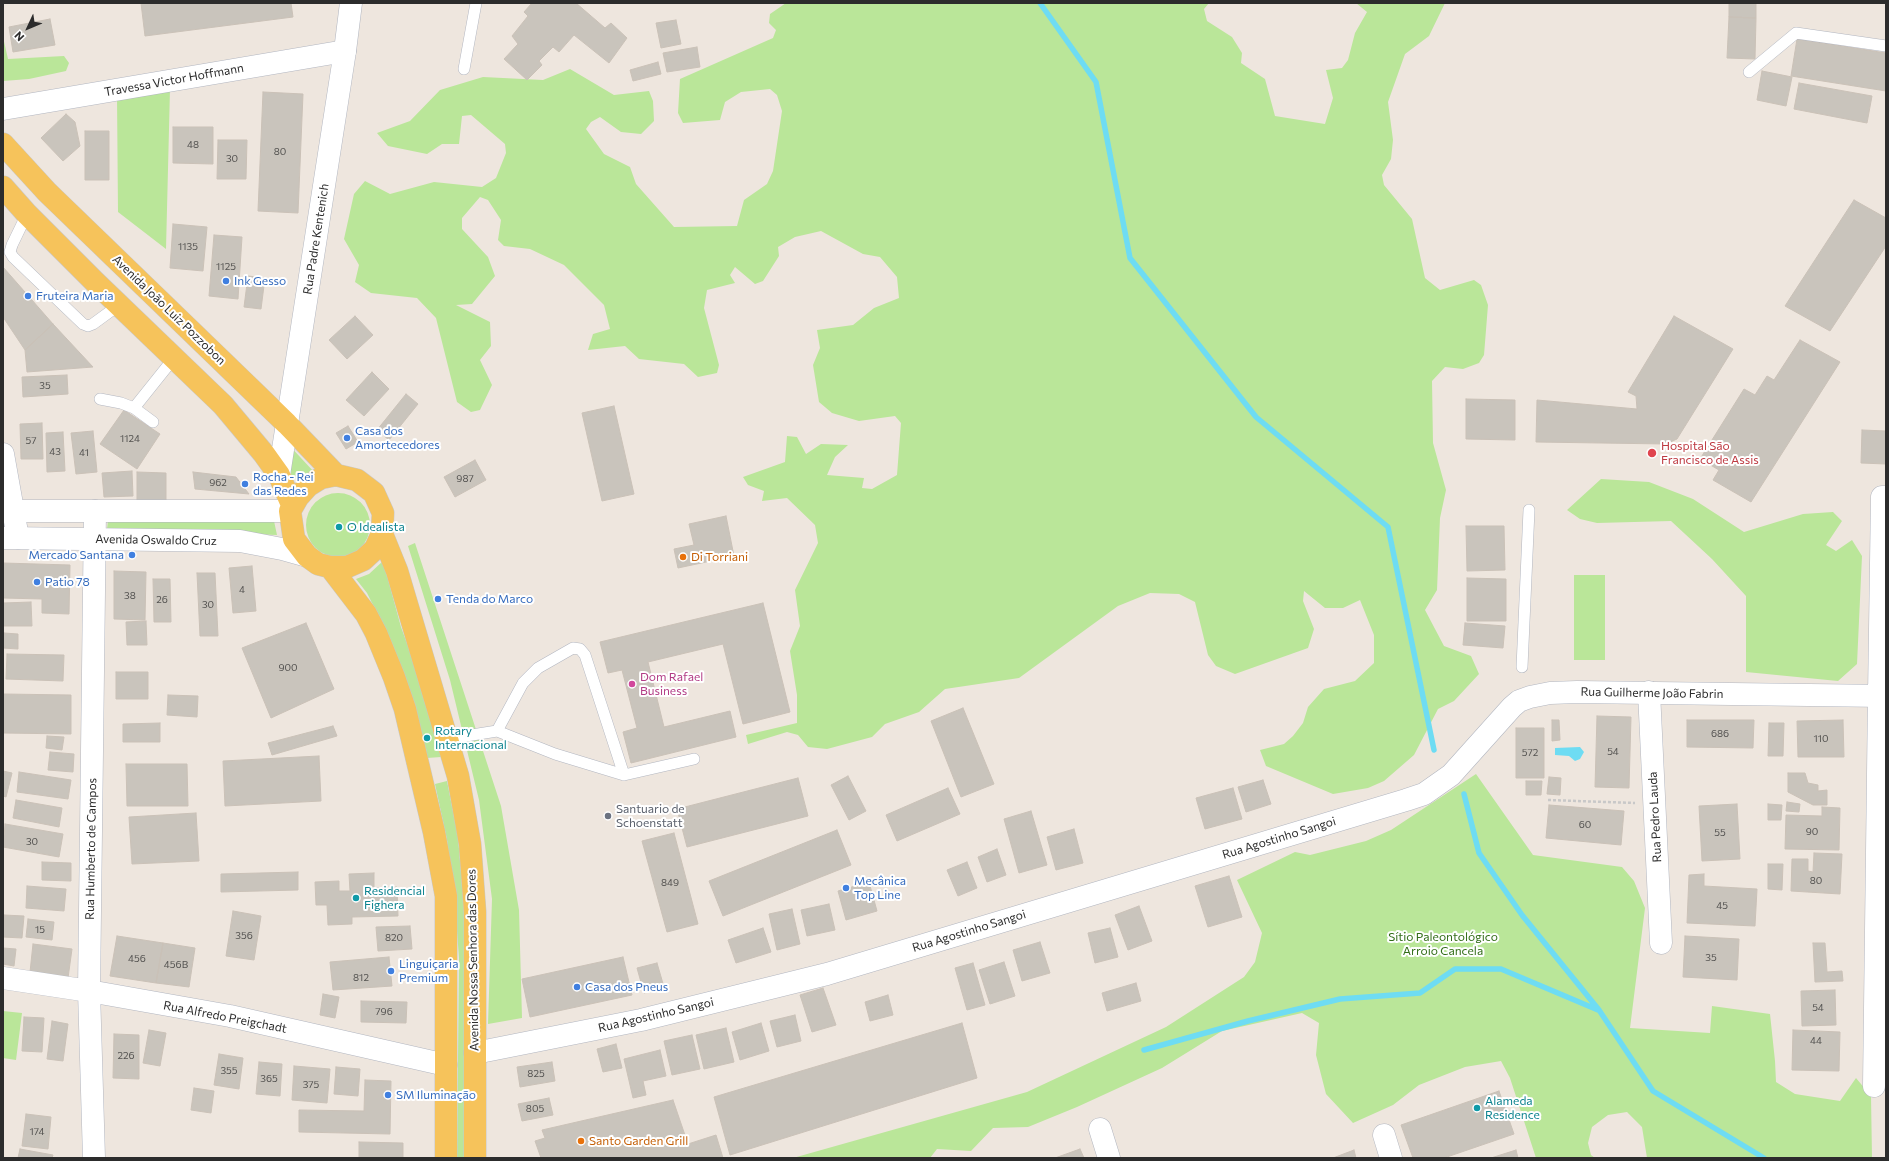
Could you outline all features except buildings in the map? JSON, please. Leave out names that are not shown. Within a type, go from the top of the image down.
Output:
[{"type":"main road","name":"Avenida João Luiz Pozzobon","points":[[3,144],[47,192],[287,424],[336,475]]},
{"type":"main road","points":[[5,191],[119,305],[223,405],[264,454],[279,475],[291,508],[294,539],[307,556],[318,564],[330,567],[347,567],[363,560],[375,549],[382,534],[383,512],[374,493],[357,480],[336,475],[321,478],[308,486],[291,508]]},
{"type":"main road","name":"Avenida Nossa Senhora das Dores","points":[[382,534],[397,571],[458,776],[470,844],[475,912],[474,1158]]},
{"type":"main road","points":[[330,567],[366,614],[376,633],[394,677],[405,709],[421,774],[446,896],[446,1158]]},
{"type":"street","name":"Rua Padre Kentenich","points":[[279,475],[345,51],[351,3]]},
{"type":"street","name":"Travessa Victor Hoffmann","points":[[3,109],[345,51]]},
{"type":"street","points":[[3,454],[10,538]]},
{"type":"street","points":[[1874,1086],[1883,696],[1884,497]]},
{"type":"street","points":[[8,511],[291,508]]},
{"type":"street","name":"Rua Humberto de Campos","points":[[94,1158],[89,991],[95,511]]},
{"type":"street","name":"Avenida Oswaldo Cruz","points":[[10,538],[240,541],[282,549],[307,556]]},
{"type":"street","name":"Rua Guilherme João Fabrin","points":[[1451,775],[1519,701],[1550,693],[1649,692],[1883,696]]},
{"type":"street","name":"Rua Pedro Lauda","points":[[1649,692],[1661,943]]},
{"type":"street","name":"Rua Agostinho Sangoi","points":[[475,1053],[641,1020],[827,974],[1406,800],[1424,794],[1451,775]]},
{"type":"street","name":"Rua Alfredo Preigchadt","points":[[3,978],[89,991],[230,1016],[446,1065]]},
{"type":"street","points":[[1100,1129],[1109,1158]]},
{"type":"street","points":[[1384,1135],[1391,1158]]},
{"type":"lane","points":[[464,69],[476,3]]},
{"type":"lane","points":[[1749,72],[1796,33],[1886,46]]},
{"type":"lane","points":[[27,214],[12,245],[10,252],[13,258],[83,324],[88,326],[93,324],[119,305]]},
{"type":"lane","points":[[134,408],[174,358]]},
{"type":"lane","points":[[100,399],[121,403],[134,408],[153,422]]},
{"type":"lane","points":[[1522,667],[1529,510]]},
{"type":"lane","points":[[497,731],[523,683],[538,668],[573,648],[580,649],[585,655],[624,775]]},
{"type":"lane","points":[[447,739],[497,731],[555,754],[624,775],[694,760]]},
{"type":"path","points":[[1548,800],[1654,804]]},
{"type":"green space","points":[[786,3],[1209,3],[1204,9],[1207,21],[1232,37],[1242,53],[1241,63],[1265,79],[1275,116],[1325,124],[1333,98],[1326,70],[1342,68],[1348,60],[1355,33],[1367,12],[1356,3],[1445,3],[1429,36],[1405,54],[1388,102],[1393,140],[1391,159],[1382,175],[1384,185],[1412,219],[1425,278],[1440,290],[1474,280],[1481,285],[1488,305],[1484,355],[1479,363],[1463,369],[1445,367],[1432,381],[1433,443],[1446,490],[1440,518],[1437,590],[1425,610],[1444,646],[1471,656],[1479,674],[1454,701],[1438,709],[1414,755],[1384,781],[1368,788],[1333,794],[1266,766],[1260,750],[1284,744],[1293,736],[1303,723],[1308,707],[1324,689],[1355,681],[1374,663],[1374,635],[1360,600],[1343,608],[1325,608],[1304,591],[1303,601],[1314,629],[1308,648],[1235,674],[1216,666],[1208,655],[1195,602],[1179,594],[1150,593],[1118,606],[1019,678],[945,689],[919,712],[885,724],[872,737],[827,749],[808,747],[798,735],[787,732],[748,744],[746,735],[797,723],[797,695],[790,651],[800,626],[795,590],[818,543],[815,525],[787,498],[762,501],[764,491],[748,485],[743,477],[785,462],[787,436],[797,437],[806,454],[821,444],[848,445],[835,457],[827,475],[864,478],[862,488],[872,489],[897,475],[901,423],[895,416],[859,421],[832,413],[819,402],[813,365],[820,348],[817,330],[853,325],[874,308],[899,298],[897,277],[880,257],[863,254],[821,231],[795,237],[778,247],[779,256],[763,281],[755,284],[735,267],[730,275],[735,283],[707,290],[704,308],[719,365],[717,373],[698,377],[684,364],[639,359],[625,346],[588,350],[593,334],[610,329],[604,305],[564,265],[530,249],[504,246],[498,240],[501,220],[488,200],[480,197],[462,218],[462,229],[488,257],[495,276],[472,304],[456,305],[490,322],[491,346],[480,360],[492,385],[480,410],[471,412],[457,402],[436,318],[417,298],[371,293],[355,282],[359,265],[344,239],[354,194],[365,181],[390,194],[434,182],[482,187],[496,178],[506,153],[505,144],[471,115],[462,116],[459,144],[442,144],[427,154],[388,146],[377,133],[410,121],[440,90],[483,77],[543,80],[570,69],[614,95],[649,91],[653,101],[654,121],[641,134],[621,132],[600,117],[591,122],[586,129],[604,154],[630,167],[636,184],[674,227],[737,226],[744,200],[767,184],[773,171],[782,111],[777,95],[770,89],[741,92],[725,102],[720,120],[683,123],[678,113],[680,79],[773,38],[776,30],[769,23],[770,14]]},
{"type":"green space","points":[[3,37],[8,59],[64,56],[69,63],[66,71],[29,79],[3,81]]},
{"type":"green space","points":[[170,89],[166,249],[118,212],[117,96]]},
{"type":"green space","points":[[287,443],[315,473],[290,481]]},
{"type":"green space","points":[[1601,479],[1649,482],[1693,499],[1744,532],[1803,514],[1833,512],[1842,521],[1826,545],[1836,551],[1852,540],[1862,556],[1857,664],[1838,681],[1746,672],[1746,596],[1712,559],[1671,521],[1597,523],[1580,519],[1567,510]]},
{"type":"green space","points":[[332,493],[344,493],[361,502],[368,513],[370,525],[368,537],[361,548],[344,557],[332,557],[320,552],[311,543],[306,531],[306,519],[311,507],[320,498]]},
{"type":"green space","points":[[108,521],[274,521],[277,535],[107,529]]},
{"type":"green space","points":[[415,543],[501,806],[519,910],[522,1018],[488,1024],[492,899],[479,800],[450,680],[408,546]]},
{"type":"green space","points":[[383,561],[401,627],[416,668],[441,757],[427,758],[386,631],[367,593],[356,579],[369,574]]},
{"type":"green space","points":[[1574,575],[1605,575],[1605,660],[1574,660]]},
{"type":"green space","name":"Sítio Paleontológico Arroio Cancela","points":[[1476,774],[1533,855],[1622,867],[1634,881],[1645,908],[1630,1028],[1710,1033],[1712,1006],[1770,1014],[1776,1082],[1795,1094],[1840,1101],[1856,1078],[1871,1096],[1872,1158],[1647,1158],[1642,1127],[1627,1112],[1608,1115],[1592,1127],[1588,1143],[1591,1155],[1595,1158],[1536,1158],[1510,1078],[1501,1061],[1465,1067],[1419,1085],[1393,1105],[1353,1123],[1326,1094],[1316,1055],[1319,1023],[1302,1013],[1222,1031],[1162,1068],[1077,1107],[1028,1127],[993,1128],[971,1151],[937,1149],[930,1158],[793,1158],[1027,1092],[1166,1027],[1244,977],[1255,962],[1262,933],[1237,880],[1295,852],[1310,855],[1366,841],[1391,830]]},
{"type":"green space","points":[[447,781],[458,837],[464,908],[465,1158],[457,1158],[459,958],[455,904],[447,840],[435,784]]},
{"type":"green space","points":[[3,1011],[22,1013],[16,1060],[3,1058]]},
{"type":"water","points":[[1580,747],[1584,752],[1580,759],[1575,761],[1569,756],[1555,755],[1555,748]]},
{"type":"waterway","points":[[1040,3],[1096,82],[1130,258],[1256,417],[1388,527],[1434,750]]},
{"type":"waterway","points":[[1464,794],[1479,853],[1522,915],[1599,1010],[1653,1091],[1764,1158]]},
{"type":"waterway","points":[[1144,1050],[1248,1021],[1340,999],[1420,993],[1455,969],[1501,969],[1598,1010]]},
{"type":"place","name":"Ink Gesso","points":[[226,281]]},
{"type":"place","name":"Fruteira Maria","points":[[28,296]]},
{"type":"place","name":"Casa dos Amortecedores","points":[[347,438]]},
{"type":"place","name":"Hospital São Francisco de Assis","points":[[1652,453]]},
{"type":"place","name":"Rocha - Rei das Redes","points":[[245,484]]},
{"type":"place","name":"O Idealista","points":[[339,527]]},
{"type":"place","name":"Mercado Santana","points":[[132,555]]},
{"type":"place","name":"Di Torriani","points":[[683,557]]},
{"type":"place","name":"Patio 78","points":[[37,582]]},
{"type":"place","name":"Tenda do Marco","points":[[438,599]]},
{"type":"place","name":"Dom Rafael Business","points":[[632,684]]},
{"type":"place","name":"Rotary Internacional","points":[[427,738]]},
{"type":"place","name":"Santuario de Schoenstatt","points":[[608,816]]},
{"type":"place","name":"Mecânica Top Line","points":[[846,888]]},
{"type":"place","name":"Residencial Fighera","points":[[356,898]]},
{"type":"place","name":"Linguiçaria Premium","points":[[391,971]]},
{"type":"place","name":"Casa dos Pneus","points":[[577,987]]},
{"type":"place","name":"SM Iluminação","points":[[388,1095]]},
{"type":"place","name":"Alameda Residence","points":[[1477,1108]]},
{"type":"place","name":"Santo Garden Grill","points":[[581,1141]]}]
